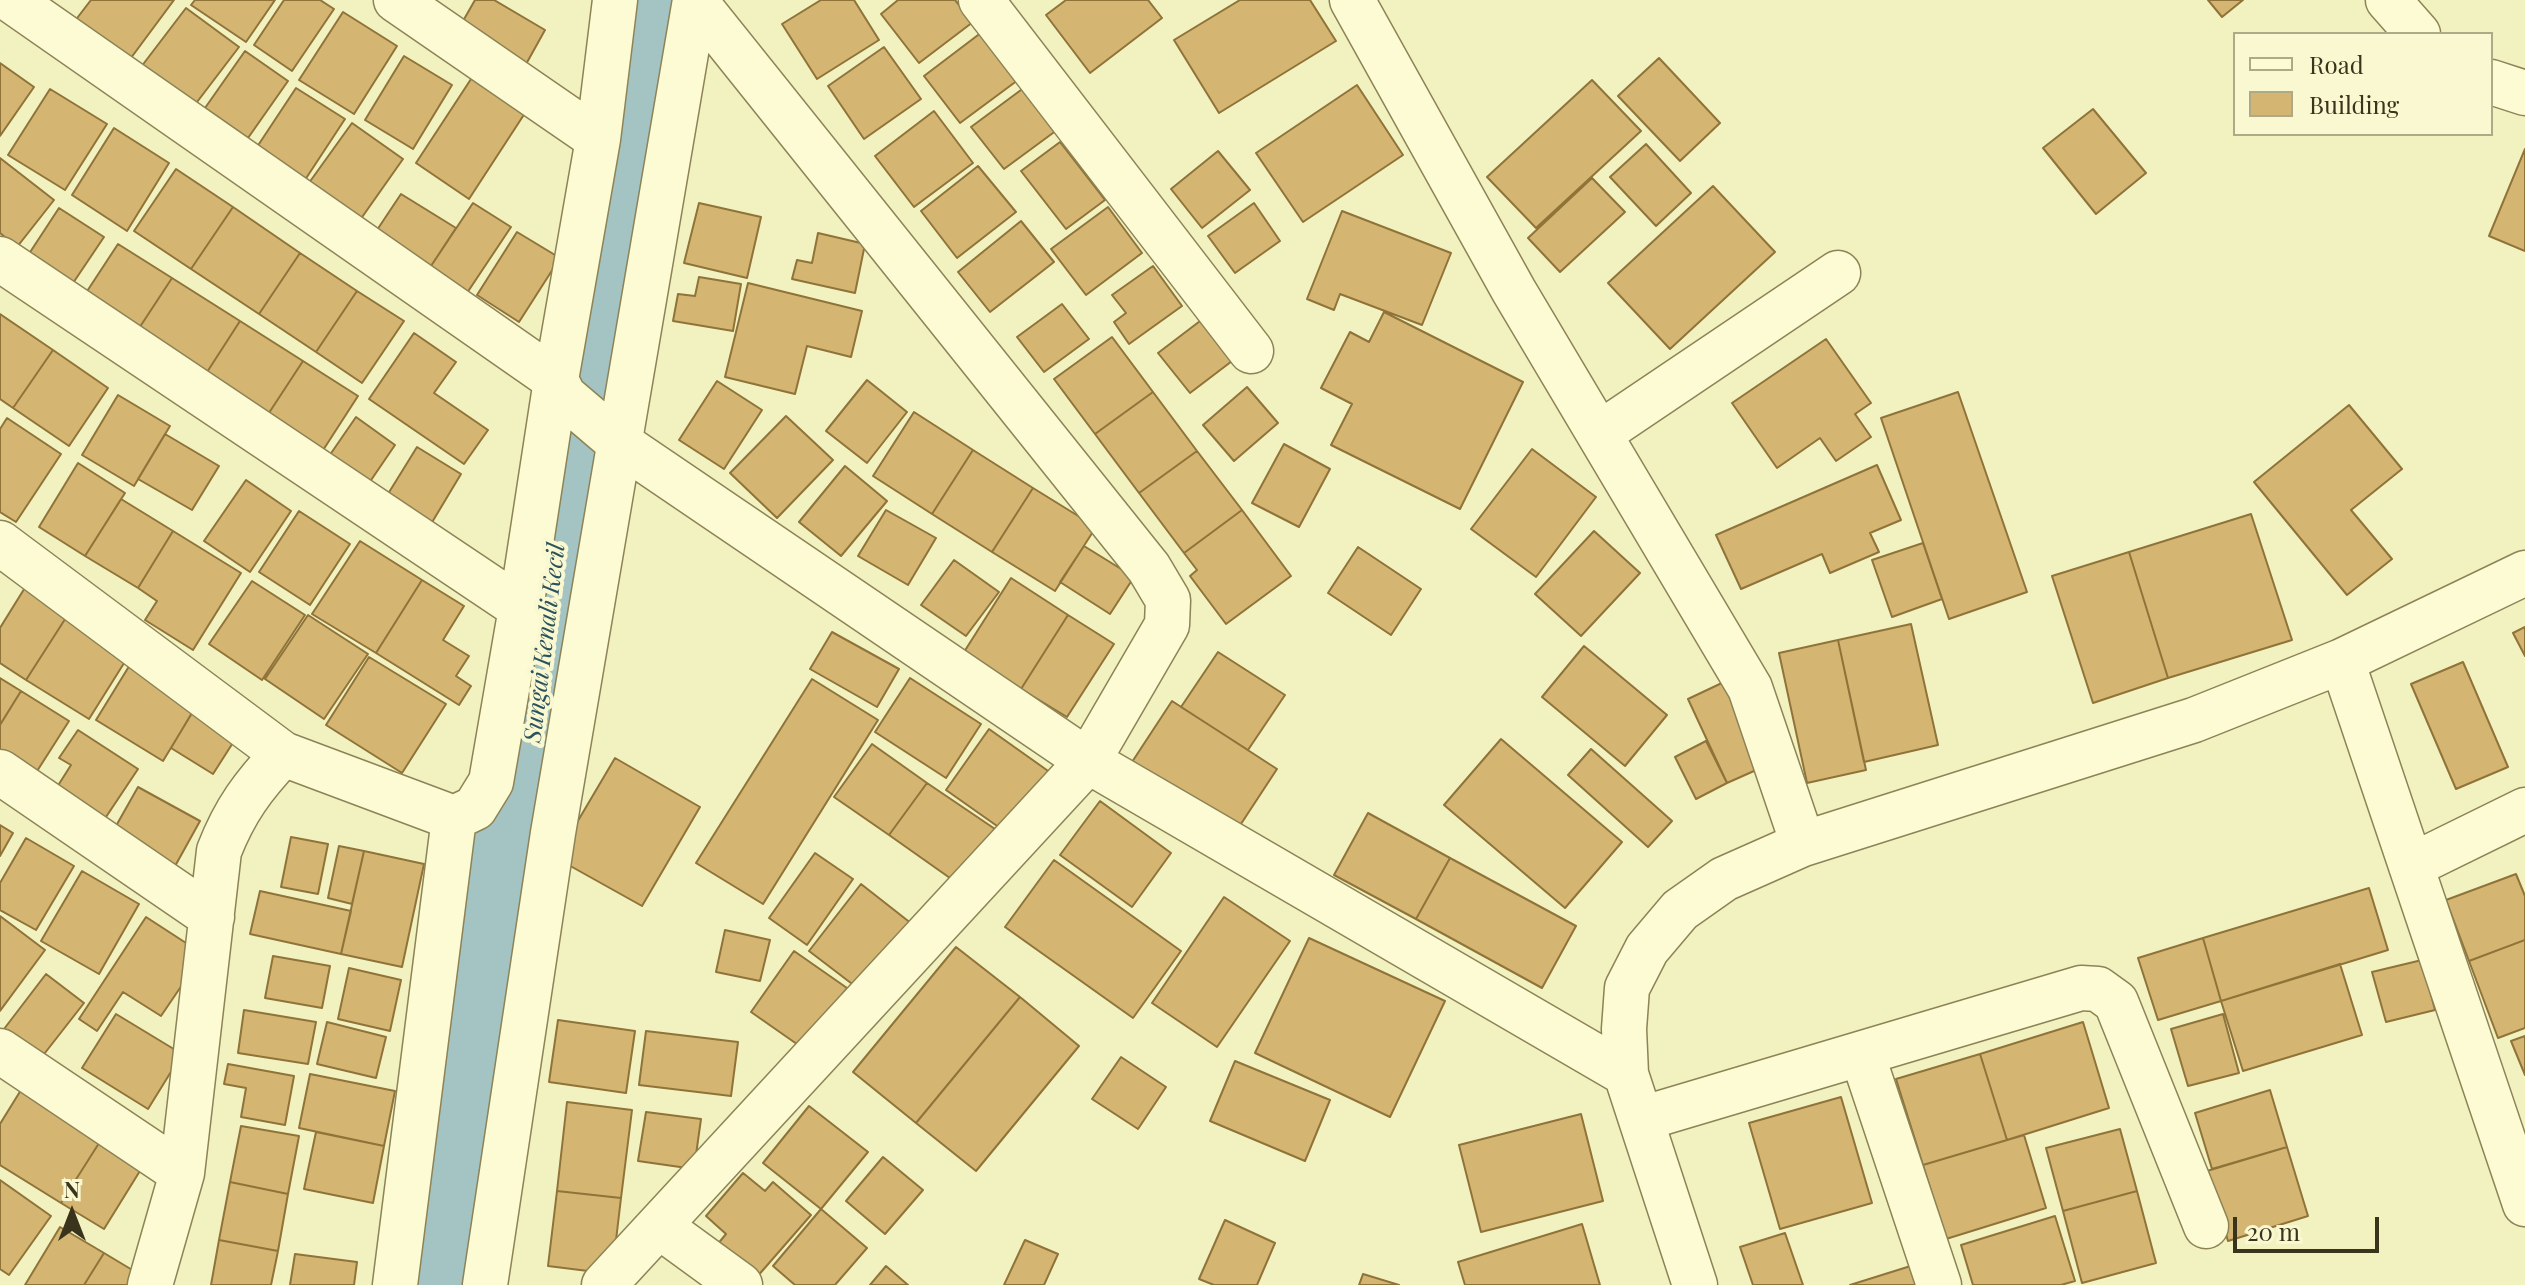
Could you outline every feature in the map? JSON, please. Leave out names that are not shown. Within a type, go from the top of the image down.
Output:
[{"type":"street","points":[[11,0],[560,388],[612,436],[1088,761],[1626,1074]]},
{"type":"street","points":[[396,0],[598,139]]},
{"type":"street","points":[[0,543],[283,754],[454,818],[475,808],[491,782],[560,388],[598,139],[615,0]]},
{"type":"street","points":[[485,1285],[612,436],[695,0]]},
{"type":"street","points":[[604,1285],[1088,761],[1167,625],[1168,600],[1149,568],[695,0]]},
{"type":"street","points":[[981,0],[1251,351]]},
{"type":"street","points":[[1352,0],[1514,291],[1750,688],[1803,844]]},
{"type":"street","points":[[2388,0],[2416,32]]},
{"type":"street","points":[[2493,83],[2525,93]]},
{"type":"street","points":[[0,259],[521,608]]},
{"type":"street","points":[[1599,434],[1838,273]]},
{"type":"street","points":[[1695,1285],[1626,1074],[1624,1029],[1627,988],[1647,949],[1680,910],[1724,879],[1803,844],[2194,720],[2342,661],[2525,573]]},
{"type":"street","points":[[2342,661],[2525,1204]]},
{"type":"street","points":[[150,1285],[182,1173],[219,851],[232,819],[254,784],[283,754]]},
{"type":"street","points":[[0,772],[212,917]]},
{"type":"street","points":[[2411,866],[2525,810]]},
{"type":"street","points":[[395,1285],[454,818]]},
{"type":"street","points":[[1641,1119],[2081,988],[2098,989],[2116,1002],[2206,1226]]},
{"type":"street","points":[[0,1051],[182,1173]]},
{"type":"street","points":[[1862,1054],[1939,1285]]},
{"type":"street","points":[[659,1226],[740,1285]]},
{"type":"building","points":[[91,0],[174,0],[125,66],[71,26]]},
{"type":"building","points":[[195,0],[275,0],[246,42],[191,5]]},
{"type":"building","points":[[284,0],[320,0],[334,9],[292,71],[254,45]]},
{"type":"building","points":[[475,0],[494,0],[545,30],[525,66],[459,28]]},
{"type":"building","points":[[821,0],[854,0],[879,40],[817,79],[782,24]]},
{"type":"building","points":[[898,0],[955,0],[973,22],[919,63],[881,14]]},
{"type":"building","points":[[1066,0],[1148,0],[1162,18],[1090,73],[1046,15]]},
{"type":"building","points":[[1240,0],[1310,0],[1336,41],[1219,113],[1174,40]]},
{"type":"building","points":[[2208,0],[2243,0],[2222,17]]},
{"type":"building","points":[[186,8],[239,47],[194,106],[141,67]]},
{"type":"building","points":[[343,12],[397,46],[354,114],[299,80]]},
{"type":"building","points":[[982,32],[1018,80],[960,123],[924,76]]},
{"type":"building","points":[[884,47],[921,99],[864,139],[828,86]]},
{"type":"building","points":[[245,51],[288,81],[248,138],[205,108]]},
{"type":"building","points":[[404,56],[452,85],[413,149],[365,120]]},
{"type":"building","points":[[1659,58],[1720,123],[1680,161],[1618,96]]},
{"type":"building","points":[[0,63],[34,87],[0,136]]},
{"type":"building","points":[[473,76],[527,110],[469,199],[416,163]]},
{"type":"building","points":[[1592,80],[1641,131],[1536,228],[1487,177]]},
{"type":"building","points":[[1357,85],[1403,155],[1303,222],[1256,153]]},
{"type":"building","points":[[1025,87],[1057,130],[1004,169],[971,127]]},
{"type":"building","points":[[296,88],[345,119],[301,186],[253,153]]},
{"type":"building","points":[[50,89],[107,124],[65,190],[8,155]]},
{"type":"building","points":[[2093,109],[2146,173],[2096,214],[2043,148]]},
{"type":"building","points":[[934,111],[973,163],[914,207],[875,156]]},
{"type":"building","points":[[352,123],[403,159],[353,230],[301,194]]},
{"type":"building","points":[[114,128],[169,163],[127,231],[72,195]]},
{"type":"building","points":[[1060,142],[1105,200],[1066,229],[1021,171]]},
{"type":"building","points":[[1646,144],[1691,193],[1656,226],[1610,177]]},
{"type":"building","points":[[2525,149],[2525,251],[2489,236]]},
{"type":"building","points":[[1218,151],[1250,190],[1202,228],[1171,189]]},
{"type":"building","points":[[0,158],[54,200],[17,247],[0,233]]},
{"type":"building","points":[[978,166],[1016,212],[957,258],[921,211]]},
{"type":"building","points":[[176,169],[233,207],[191,269],[134,231]]},
{"type":"building","points":[[1592,178],[1625,212],[1560,272],[1528,238]]},
{"type":"building","points":[[1713,186],[1775,252],[1670,349],[1608,283]]},
{"type":"building","points":[[401,194],[456,228],[427,272],[373,236]]},
{"type":"building","points":[[473,203],[511,227],[465,296],[427,272]]},
{"type":"building","points":[[699,203],[761,217],[747,278],[684,263]]},
{"type":"building","points":[[1254,203],[1280,241],[1235,273],[1208,236]]},
{"type":"building","points":[[233,207],[300,253],[259,314],[191,269]]},
{"type":"building","points":[[1108,207],[1142,253],[1086,295],[1051,249]]},
{"type":"building","points":[[59,208],[104,237],[65,295],[21,266]]},
{"type":"building","points":[[1342,211],[1451,253],[1422,325],[1340,294],[1334,310],[1307,299]]},
{"type":"building","points":[[1021,221],[1054,262],[990,312],[958,272]]},
{"type":"building","points":[[517,232],[560,258],[519,322],[477,295]]},
{"type":"building","points":[[818,233],[865,244],[855,293],[792,279],[797,260],[812,263]]},
{"type":"building","points":[[118,244],[172,278],[132,339],[78,305]]},
{"type":"building","points":[[300,253],[357,291],[316,352],[259,314]]},
{"type":"building","points":[[1153,266],[1182,306],[1129,344],[1114,322],[1126,313],[1112,295]]},
{"type":"building","points":[[699,277],[741,284],[733,331],[673,321],[678,294],[695,296]]},
{"type":"building","points":[[172,278],[240,321],[200,383],[132,339]]},
{"type":"building","points":[[748,283],[862,311],[851,357],[807,346],[795,394],[725,377]]},
{"type":"building","points":[[357,291],[404,321],[362,383],[316,352]]},
{"type":"building","points":[[1062,304],[1089,339],[1044,372],[1017,337]]},
{"type":"building","points":[[1384,312],[1523,382],[1460,509],[1331,445],[1352,404],[1321,388],[1350,332],[1369,342]]},
{"type":"building","points":[[0,314],[53,350],[13,408],[0,399]]},
{"type":"building","points":[[1204,318],[1236,358],[1190,393],[1158,353]]},
{"type":"building","points":[[240,321],[303,361],[263,422],[200,383]]},
{"type":"building","points":[[414,333],[456,362],[434,393],[488,430],[464,464],[369,399]]},
{"type":"building","points":[[1112,337],[1153,392],[1095,434],[1054,379]]},
{"type":"building","points":[[1826,339],[1871,403],[1855,414],[1871,437],[1836,461],[1820,438],[1777,468],[1732,403]]},
{"type":"building","points":[[53,350],[108,388],[69,446],[13,408]]},
{"type":"building","points":[[303,361],[358,396],[318,458],[263,422]]},
{"type":"building","points":[[867,380],[907,412],[867,463],[826,431]]},
{"type":"building","points":[[717,381],[762,410],[724,469],[679,440]]},
{"type":"building","points":[[1247,387],[1278,423],[1234,461],[1203,425]]},
{"type":"building","points":[[1153,392],[1197,451],[1139,493],[1095,434]]},
{"type":"building","points":[[1958,392],[2027,592],[1949,619],[1881,418]]},
{"type":"building","points":[[118,395],[170,426],[134,486],[82,455]]},
{"type":"building","points":[[2349,405],[2402,469],[2351,510],[2392,559],[2347,595],[2254,482]]},
{"type":"building","points":[[914,412],[973,450],[932,514],[873,476]]},
{"type":"building","points":[[786,416],[833,460],[777,518],[730,473]]},
{"type":"building","points":[[356,417],[395,445],[365,489],[325,462]]},
{"type":"building","points":[[7,418],[61,454],[16,522],[0,512],[0,429]]},
{"type":"building","points":[[165,434],[219,466],[192,510],[138,479]]},
{"type":"building","points":[[1284,444],[1330,469],[1299,527],[1252,503]]},
{"type":"building","points":[[417,447],[461,474],[428,529],[383,502]]},
{"type":"building","points":[[1532,449],[1596,497],[1536,577],[1471,529]]},
{"type":"building","points":[[973,450],[1033,488],[992,552],[932,514]]},
{"type":"building","points":[[1197,451],[1242,510],[1184,553],[1139,493]]},
{"type":"building","points":[[78,463],[125,493],[85,556],[39,527]]},
{"type":"building","points":[[1877,465],[1901,520],[1870,533],[1879,552],[1830,573],[1822,554],[1741,589],[1716,535]]},
{"type":"building","points":[[845,466],[887,501],[841,556],[799,522]]},
{"type":"building","points":[[246,480],[291,511],[250,572],[204,541]]},
{"type":"building","points":[[1033,488],[1096,527],[1055,591],[992,552]]},
{"type":"building","points":[[121,499],[173,531],[138,588],[85,556]]},
{"type":"building","points":[[886,510],[936,538],[908,585],[858,556]]},
{"type":"building","points":[[1242,510],[1291,576],[1226,624],[1190,576],[1197,570],[1184,553]]},
{"type":"building","points":[[299,511],[350,544],[310,605],[259,572]]},
{"type":"building","points":[[2251,514],[2292,640],[2168,678],[2129,552]]},
{"type":"building","points":[[173,531],[241,573],[193,650],[145,620],[157,601],[138,588]]},
{"type":"building","points":[[1594,531],[1640,573],[1581,636],[1535,594]]},
{"type":"building","points":[[360,541],[422,580],[376,653],[312,614]]},
{"type":"building","points":[[1923,543],[1942,599],[1892,617],[1872,560]]},
{"type":"building","points":[[1084,546],[1134,577],[1110,614],[1060,582]]},
{"type":"building","points":[[1358,547],[1421,589],[1391,635],[1328,593]]},
{"type":"building","points":[[2129,552],[2168,678],[2093,703],[2052,576]]},
{"type":"building","points":[[954,560],[999,592],[966,636],[921,605]]},
{"type":"building","points":[[1011,578],[1068,615],[1021,689],[964,652]]},
{"type":"building","points":[[422,580],[464,606],[443,640],[469,656],[456,676],[471,686],[459,705],[376,653]]},
{"type":"building","points":[[252,581],[305,615],[262,680],[209,644]]},
{"type":"building","points":[[26,586],[69,613],[26,680],[0,663],[0,628]]},
{"type":"building","points":[[69,613],[131,652],[89,719],[26,680]]},
{"type":"building","points":[[308,615],[368,654],[324,719],[265,679]]},
{"type":"building","points":[[1068,615],[1114,644],[1067,717],[1021,689]]},
{"type":"building","points":[[1911,624],[1938,745],[1864,762],[1838,640]]},
{"type":"building","points":[[2525,627],[2525,656],[2513,633]]},
{"type":"building","points":[[832,632],[899,669],[877,707],[810,669]]},
{"type":"building","points":[[1838,640],[1866,770],[1807,783],[1779,653]]},
{"type":"building","points":[[1584,646],[1667,715],[1625,766],[1542,697]]},
{"type":"building","points":[[1218,652],[1285,695],[1248,750],[1181,707]]},
{"type":"building","points":[[136,655],[203,695],[163,761],[96,720]]},
{"type":"building","points":[[369,657],[446,704],[402,773],[326,725]]},
{"type":"building","points":[[2463,662],[2508,767],[2456,789],[2411,684]]},
{"type":"building","points":[[0,678],[21,691],[0,725]]},
{"type":"building","points":[[910,678],[981,724],[946,778],[875,732]]},
{"type":"building","points":[[812,679],[878,720],[763,904],[696,863]]},
{"type":"building","points":[[1724,682],[1763,767],[1727,783],[1688,699]]},
{"type":"building","points":[[21,691],[69,721],[32,779],[0,759],[0,725]]},
{"type":"building","points":[[199,701],[243,727],[213,774],[171,748]]},
{"type":"building","points":[[1172,701],[1277,769],[1237,830],[1132,762]]},
{"type":"building","points":[[989,729],[1051,773],[1007,833],[946,790]]},
{"type":"building","points":[[78,730],[138,769],[100,826],[52,795],[71,765],[59,758]]},
{"type":"building","points":[[1501,739],[1622,842],[1565,908],[1444,805]]},
{"type":"building","points":[[1706,741],[1727,783],[1696,799],[1675,757]]},
{"type":"building","points":[[872,744],[927,783],[889,835],[834,797]]},
{"type":"building","points":[[1591,749],[1672,821],[1648,847],[1568,775]]},
{"type":"building","points":[[615,758],[700,807],[642,906],[556,858]]},
{"type":"building","points":[[927,783],[995,829],[957,883],[889,835]]},
{"type":"building","points":[[138,787],[200,821],[174,868],[112,833]]},
{"type":"building","points":[[1100,801],[1171,853],[1132,907],[1060,855]]},
{"type":"building","points":[[1368,813],[1450,858],[1416,919],[1334,875]]},
{"type":"building","points":[[0,825],[13,833],[0,856]]},
{"type":"building","points":[[291,837],[328,844],[318,894],[281,887]]},
{"type":"building","points":[[26,838],[74,866],[36,930],[0,910],[0,883]]},
{"type":"building","points":[[339,846],[364,851],[352,904],[328,898]]},
{"type":"building","points":[[364,851],[424,864],[402,967],[341,954]]},
{"type":"building","points":[[815,853],[853,879],[807,945],[769,918]]},
{"type":"building","points":[[1450,858],[1576,926],[1542,988],[1416,919]]},
{"type":"building","points":[[1054,860],[1181,951],[1133,1018],[1005,927]]},
{"type":"building","points":[[82,871],[139,904],[99,974],[41,941]]},
{"type":"building","points":[[2516,874],[2525,896],[2525,940],[2469,961],[2446,900]]},
{"type":"building","points":[[861,884],[912,924],[860,990],[809,951]]},
{"type":"building","points":[[2369,888],[2388,950],[2221,1001],[2203,938]]},
{"type":"building","points":[[260,891],[351,911],[341,954],[250,934]]},
{"type":"building","points":[[1224,897],[1290,941],[1217,1047],[1152,1003]]},
{"type":"building","points":[[0,916],[45,950],[0,1011]]},
{"type":"building","points":[[146,917],[203,954],[161,1016],[123,992],[97,1031],[79,1019]]},
{"type":"building","points":[[725,930],[770,940],[760,981],[716,972]]},
{"type":"building","points":[[1309,938],[1445,1001],[1390,1117],[1255,1053]]},
{"type":"building","points":[[2203,938],[2221,1001],[2158,1020],[2138,958]]},
{"type":"building","points":[[2525,940],[2525,1028],[2498,1038],[2469,961]]},
{"type":"building","points":[[956,947],[1020,997],[916,1123],[853,1072]]},
{"type":"building","points":[[794,951],[847,988],[804,1049],[751,1012]]},
{"type":"building","points":[[273,956],[330,966],[322,1008],[265,998]]},
{"type":"building","points":[[2422,960],[2435,1010],[2386,1022],[2372,972]]},
{"type":"building","points":[[2340,964],[2362,1035],[2243,1071],[2221,1001]]},
{"type":"building","points":[[349,968],[401,980],[390,1031],[338,1019]]},
{"type":"building","points":[[46,974],[84,1003],[41,1058],[4,1029]]},
{"type":"building","points":[[1020,997],[1079,1046],[976,1171],[916,1123]]},
{"type":"building","points":[[244,1010],[316,1022],[308,1064],[238,1053]]},
{"type":"building","points":[[116,1014],[182,1054],[148,1109],[82,1068]]},
{"type":"building","points":[[2223,1014],[2239,1073],[2188,1086],[2171,1029]]},
{"type":"building","points":[[558,1020],[635,1031],[626,1093],[549,1082]]},
{"type":"building","points":[[327,1022],[386,1037],[376,1078],[317,1064]]},
{"type":"building","points":[[2083,1022],[2109,1108],[2007,1140],[1980,1054]]},
{"type":"building","points":[[646,1031],[738,1042],[731,1096],[639,1085]]},
{"type":"building","points":[[2525,1036],[2525,1075],[2511,1041]]},
{"type":"building","points":[[1980,1054],[2007,1140],[1923,1165],[1896,1079]]},
{"type":"building","points":[[1121,1057],[1166,1087],[1138,1129],[1092,1099]]},
{"type":"building","points":[[1235,1061],[1330,1100],[1305,1161],[1210,1121]]},
{"type":"building","points":[[228,1064],[294,1076],[285,1125],[241,1117],[246,1088],[224,1084]]},
{"type":"building","points":[[310,1074],[395,1091],[384,1146],[299,1128]]},
{"type":"building","points":[[21,1090],[101,1140],[61,1203],[0,1165],[0,1124]]},
{"type":"building","points":[[2270,1090],[2287,1147],[2212,1169],[2195,1113]]},
{"type":"building","points":[[1841,1097],[1872,1203],[1780,1229],[1749,1123]]},
{"type":"building","points":[[567,1102],[632,1110],[621,1198],[557,1191]]},
{"type":"building","points":[[809,1106],[868,1152],[821,1209],[763,1163]]},
{"type":"building","points":[[646,1112],[701,1119],[694,1169],[638,1161]]},
{"type":"building","points":[[1581,1114],[1603,1201],[1481,1232],[1459,1145]]},
{"type":"building","points":[[241,1126],[299,1136],[288,1194],[230,1182]]},
{"type":"building","points":[[2120,1129],[2137,1191],[2063,1211],[2046,1148]]},
{"type":"building","points":[[316,1132],[384,1146],[373,1203],[304,1189]]},
{"type":"building","points":[[2024,1135],[2046,1208],[1946,1239],[1923,1165]]},
{"type":"building","points":[[101,1140],[143,1166],[104,1229],[61,1203]]},
{"type":"building","points":[[2287,1147],[2308,1216],[2228,1241],[2207,1171]]},
{"type":"building","points":[[883,1157],[923,1190],[885,1234],[846,1201]]},
{"type":"building","points":[[743,1173],[765,1191],[773,1182],[811,1215],[756,1278],[717,1245],[726,1234],[706,1216]]},
{"type":"building","points":[[0,1180],[51,1216],[9,1275],[0,1269]]},
{"type":"building","points":[[230,1182],[288,1194],[278,1251],[219,1240]]},
{"type":"building","points":[[557,1191],[621,1198],[612,1274],[548,1266]]},
{"type":"building","points":[[2137,1191],[2156,1263],[2082,1283],[2063,1211]]},
{"type":"building","points":[[821,1209],[867,1248],[835,1285],[795,1285],[773,1266]]},
{"type":"building","points":[[2055,1216],[2075,1281],[2061,1285],[1973,1285],[1961,1245]]},
{"type":"building","points":[[1225,1220],[1275,1243],[1257,1285],[1214,1285],[1199,1279]]},
{"type":"building","points":[[1582,1224],[1600,1285],[1465,1285],[1458,1262]]},
{"type":"building","points":[[60,1227],[104,1253],[84,1285],[25,1285]]},
{"type":"building","points":[[1785,1233],[1803,1285],[1753,1285],[1740,1247]]},
{"type":"building","points":[[219,1240],[278,1251],[271,1285],[211,1285]]},
{"type":"building","points":[[1025,1240],[1058,1254],[1044,1285],[1004,1285]]},
{"type":"building","points":[[104,1253],[144,1277],[139,1285],[84,1285]]},
{"type":"building","points":[[295,1254],[357,1262],[354,1285],[290,1285]]},
{"type":"building","points":[[1917,1264],[1924,1285],[1850,1285]]},
{"type":"building","points":[[886,1266],[908,1285],[870,1285]]},
{"type":"building","points":[[1363,1274],[1399,1285],[1359,1285]]},
{"type":"waterway","name":"Sungai Kenali Kecil","points":[[438,1285],[531,758],[561,505],[649,0]]}]
